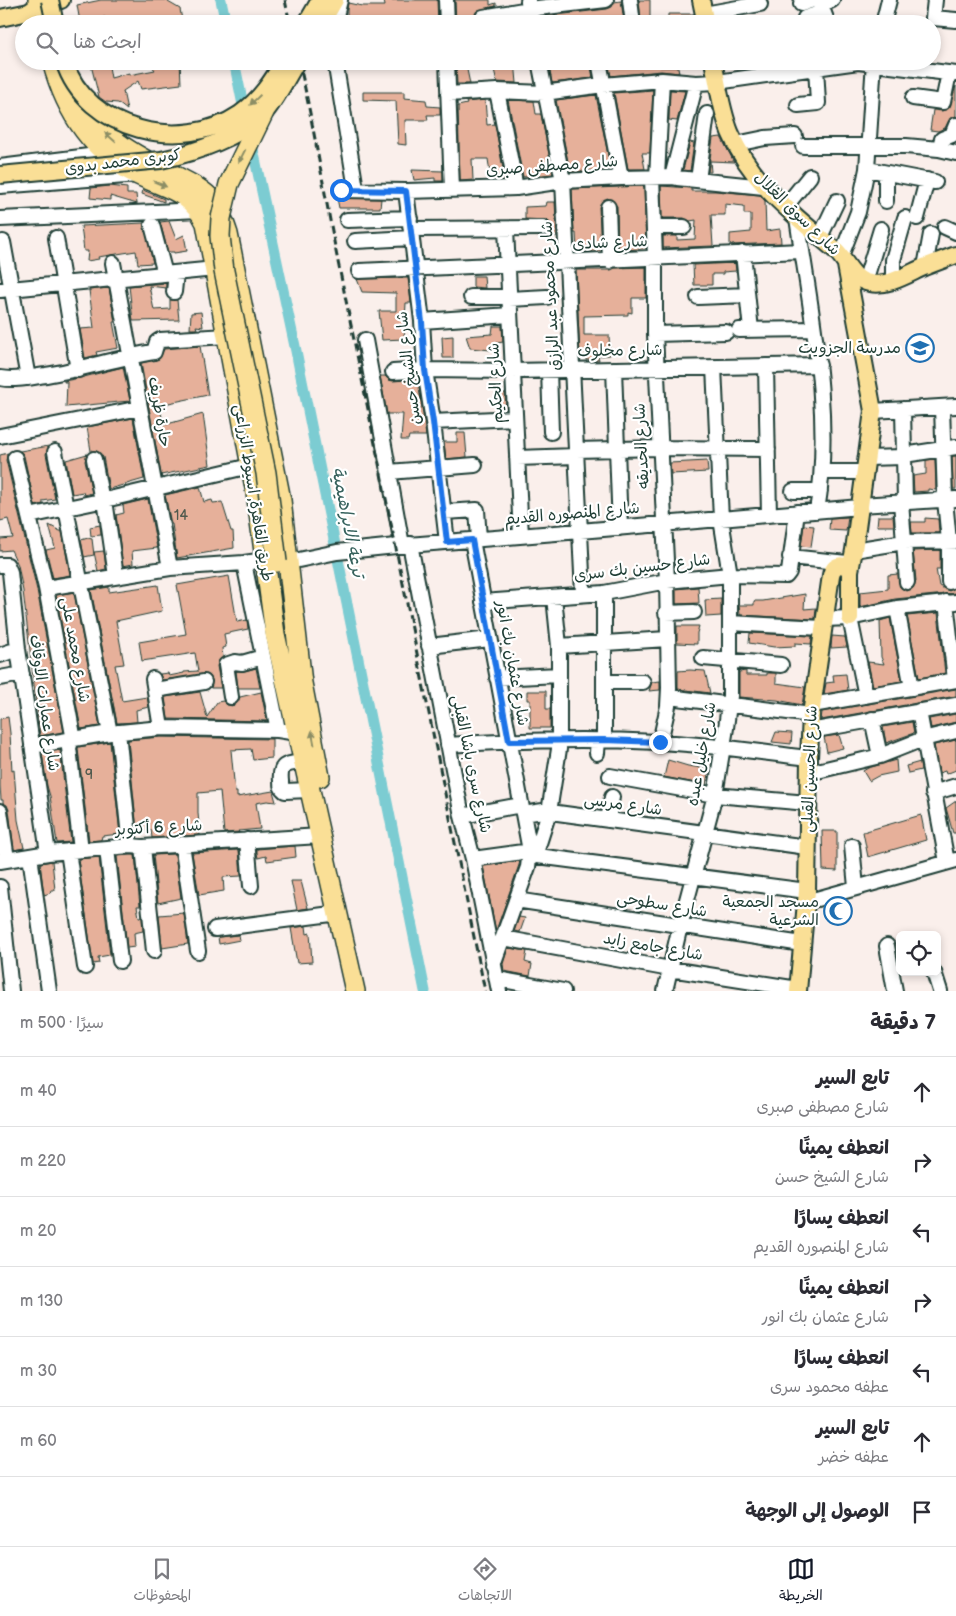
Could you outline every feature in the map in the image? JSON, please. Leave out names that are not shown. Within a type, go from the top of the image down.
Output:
[{"type":"highway","points":[[46,15],[51,1]]},
{"type":"highway","points":[[51,1],[58,15]]},
{"type":"highway","name":"طريق القاهرة, اسيوط الزراعى","points":[[55,70],[60,86],[115,142],[198,188],[212,200],[222,217],[228,234],[276,477],[284,561],[302,683],[318,767],[367,991]]},
{"type":"highway","name":"طريق القاهرة, اسيوط الزراعى","points":[[71,70],[79,123],[90,139],[105,154],[122,166],[189,199],[200,210],[206,223],[250,466],[284,561]]},
{"type":"highway","points":[[264,112],[229,184],[221,218],[220,236],[224,271],[284,561],[291,672],[288,691],[355,991]]},
{"type":"main road","points":[[311,15],[320,0]]},
{"type":"main road","points":[[326,15],[335,0]]},
{"type":"main road","points":[[0,7],[24,2],[51,1]]},
{"type":"main road","points":[[0,18],[29,12],[51,1]]},
{"type":"main road","points":[[51,1],[53,15]]},
{"type":"main road","points":[[68,70],[73,81],[83,94],[108,116],[126,125],[169,134],[206,130],[240,114],[267,89],[279,70]]},
{"type":"main road","name":"كوبرى محمد بدوى","points":[[0,168],[140,163],[182,156],[203,149],[244,128],[264,112],[272,103],[292,70]]},
{"type":"main road","name":"شارع سوق الغلال","points":[[716,70],[717,82],[725,117],[736,144],[753,174],[764,187],[820,237],[843,260],[855,276],[865,282]]},
{"type":"main road","points":[[865,282],[876,284],[893,280],[956,255]]},
{"type":"main road","points":[[843,260],[873,411],[852,562],[850,618]]},
{"type":"main road","name":"شارع الحسين القبلى","points":[[798,990],[806,897],[811,717],[832,571],[836,566],[846,566],[852,562]]},
{"type":"street","points":[[336,15],[340,0]]},
{"type":"street","points":[[446,0],[447,15]]},
{"type":"street","points":[[490,15],[528,5],[601,0]]},
{"type":"street","points":[[630,0],[632,15]]},
{"type":"street","points":[[885,15],[889,0]]},
{"type":"street","points":[[933,15],[935,0]]},
{"type":"street","points":[[704,13],[760,4]]},
{"type":"street","points":[[941,19],[956,20]]},
{"type":"street","points":[[336,70],[356,189]]},
{"type":"street","points":[[447,70],[452,189]]},
{"type":"street","name":"شارع محمود عبد الرازق","points":[[540,70],[563,181],[583,594]]},
{"type":"street","points":[[600,70],[621,178]]},
{"type":"street","points":[[448,94],[497,91],[544,93],[662,80],[696,83],[717,82],[796,70]]},
{"type":"street","points":[[798,105],[818,103],[816,70]]},
{"type":"street","points":[[843,260],[858,212],[867,169],[873,70]]},
{"type":"street","points":[[913,98],[943,102],[954,73],[932,70]]},
{"type":"street","name":"شارع الحديقه","points":[[660,742],[669,697],[666,613],[667,581],[655,334],[654,177],[662,80]]},
{"type":"street","points":[[672,176],[696,83]]},
{"type":"street","points":[[497,91],[516,188]]},
{"type":"street","points":[[698,180],[707,114]]},
{"type":"street","points":[[939,149],[942,139],[952,135],[956,125]]},
{"type":"street","points":[[736,144],[765,138],[799,141],[820,152],[869,146],[906,146],[939,149],[956,154]]},
{"type":"street","points":[[0,168],[105,154]]},
{"type":"street","points":[[867,169],[931,181],[911,218],[893,260],[893,280]]},
{"type":"street","points":[[886,173],[886,200]]},
{"type":"street","points":[[0,186],[138,175]]},
{"type":"street","name":"شارع مصطفى صبرى","points":[[341,190],[406,191],[516,188],[563,181],[672,176],[764,187]]},
{"type":"street","points":[[810,176],[791,212],[802,251],[819,365],[822,472],[817,511]]},
{"type":"street","name":"شارع الشيخ حسن","points":[[406,191],[422,322],[425,370],[447,542]]},
{"type":"street","points":[[820,237],[836,201]]},
{"type":"street","points":[[608,207],[610,261]]},
{"type":"street","points":[[0,218],[200,210]]},
{"type":"street","points":[[347,220],[411,228],[543,228]]},
{"type":"street","points":[[152,225],[171,274],[174,292]]},
{"type":"street","points":[[654,227],[684,226]]},
{"type":"street","points":[[355,241],[411,228]]},
{"type":"street","name":"شارع الحكيم","points":[[506,228],[521,536]]},
{"type":"street","points":[[865,282],[881,229]]},
{"type":"street","points":[[925,267],[930,234]]},
{"type":"street","points":[[56,238],[78,370]]},
{"type":"street","points":[[3,242],[6,289],[28,378]]},
{"type":"street","name":"شارع شادى","points":[[359,271],[802,251]]},
{"type":"street","points":[[738,331],[747,295],[743,253]]},
{"type":"street","name":"حارة ظريف","points":[[113,263],[170,568]]},
{"type":"street","points":[[6,289],[215,269]]},
{"type":"street","points":[[698,297],[747,295]]},
{"type":"street","points":[[471,297],[547,297]]},
{"type":"street","points":[[422,322],[510,315]]},
{"type":"street","points":[[655,334],[813,329]]},
{"type":"street","points":[[0,378],[28,378],[78,370],[154,352],[157,342],[160,340],[227,336]]},
{"type":"street","name":"شارع سرى باشا القبلى","points":[[365,340],[389,472],[429,646],[462,816],[473,858],[498,985]]},
{"type":"street","name":"شارع مخلوف","points":[[393,372],[819,365]]},
{"type":"street","name":"شارع خليل عبده","points":[[665,991],[692,876],[715,795],[729,705],[730,575],[721,519],[714,366]]},
{"type":"street","points":[[766,366],[769,515]]},
{"type":"street","points":[[614,369],[620,528]]},
{"type":"street","points":[[549,370],[551,432]]},
{"type":"street","points":[[873,411],[949,406],[953,542],[949,582]]},
{"type":"street","points":[[0,436],[140,408]]},
{"type":"street","points":[[903,409],[903,502],[906,582]]},
{"type":"street","points":[[433,422],[515,418]]},
{"type":"street","points":[[822,472],[950,447]]},
{"type":"street","points":[[517,458],[617,449],[768,449]]},
{"type":"street","points":[[55,452],[80,582],[114,733],[154,951]]},
{"type":"street","name":"شارع محمد على","points":[[16,458],[46,588],[73,735],[69,748],[75,851],[85,967]]},
{"type":"street","points":[[94,459],[116,576]]},
{"type":"street","points":[[389,472],[476,465]]},
{"type":"street","points":[[29,516],[103,501],[250,466]]},
{"type":"street","points":[[793,491],[820,490]]},
{"type":"street","name":"شارع المنصوره القديم","points":[[46,588],[170,568],[284,561],[372,548],[580,532],[951,499]]},
{"type":"street","name":"شارع عثمان بك انور","points":[[444,512],[476,510],[476,540],[483,602],[532,854],[493,965]]},
{"type":"street","points":[[797,512],[790,557],[852,562],[904,542],[953,542]]},
{"type":"street","name":"شارع حسين بك سرى","points":[[483,602],[604,593],[667,581],[730,575],[786,576],[790,557]]},
{"type":"street","points":[[244,563],[278,730]]},
{"type":"street","name":"شارع عمارات الاوقاف","points":[[0,565],[7,565],[10,568],[18,649],[48,853]]},
{"type":"street","points":[[600,744],[604,682],[604,593]]},
{"type":"street","points":[[532,854],[549,812],[559,740],[559,646],[554,597]]},
{"type":"street","points":[[730,622],[823,624],[897,608],[951,602],[956,680],[866,696],[811,717]]},
{"type":"street","points":[[0,609],[14,606]]},
{"type":"street","points":[[897,608],[912,688]]},
{"type":"street","points":[[666,613],[694,612]]},
{"type":"street","points":[[850,618],[866,696]]},
{"type":"street","points":[[429,646],[490,638]]},
{"type":"street","points":[[559,646],[667,639]]},
{"type":"street","points":[[0,655],[18,649]]},
{"type":"street","points":[[231,698],[226,665],[264,657]]},
{"type":"street","points":[[703,658],[781,665]]},
{"type":"street","points":[[0,678],[22,674]]},
{"type":"street","points":[[497,678],[559,675]]},
{"type":"street","points":[[161,728],[154,684],[204,682]]},
{"type":"street","points":[[604,682],[643,682]]},
{"type":"street","points":[[669,697],[811,717],[872,719],[956,705]]},
{"type":"street","points":[[473,858],[532,854],[692,876],[806,897],[856,887],[952,861],[933,793],[918,711]]},
{"type":"street","points":[[872,719],[880,756]]},
{"type":"street","points":[[32,746],[114,733],[161,728],[278,730],[297,733]]},
{"type":"street","points":[[448,745],[559,740],[600,744],[660,742],[723,748],[809,765],[880,756],[923,739],[956,731]]},
{"type":"street","points":[[304,762],[282,767],[280,773],[281,786],[285,791],[310,790]]},
{"type":"street","points":[[610,776],[715,795],[808,803]]},
{"type":"street","points":[[933,793],[956,786]]},
{"type":"street","points":[[608,820],[612,797]]},
{"type":"street","name":"شارع مرسى","points":[[462,816],[522,809],[807,848]]},
{"type":"street","points":[[0,811],[4,860]]},
{"type":"street","name":"شارع 6 أكتوبر","points":[[4,860],[48,853],[136,846],[320,836]]},
{"type":"street","points":[[247,840],[251,886]]},
{"type":"street","points":[[182,844],[198,951]]},
{"type":"street","points":[[852,846],[856,887]]},
{"type":"street","points":[[107,849],[120,961]]},
{"type":"street","points":[[30,856],[49,991]]},
{"type":"street","points":[[0,887],[4,951],[12,991]]},
{"type":"street","name":"شارع سطوحى","points":[[516,900],[802,944]]},
{"type":"street","points":[[215,929],[339,913]]},
{"type":"street","name":"شارع جامع زايد","points":[[503,938],[670,969],[798,990]]},
{"type":"street","points":[[887,946],[896,991]]},
{"type":"street","points":[[935,976],[940,991]]},
{"type":"street","points":[[498,985],[563,991]]},
{"type":"building","points":[[101,0],[168,0],[168,2],[180,9],[181,15],[79,15],[77,5]]},
{"type":"building","points":[[384,0],[437,0],[438,15],[347,15],[348,3],[362,6],[385,6]]},
{"type":"building","points":[[455,0],[490,0],[490,5],[496,3],[496,6],[477,11],[475,15],[456,15]]},
{"type":"building","points":[[639,0],[650,0],[650,15],[640,15]]},
{"type":"building","points":[[621,1],[623,15],[557,15],[607,9],[612,7],[614,2]]},
{"type":"building","points":[[694,14],[694,15],[668,15]]},
{"type":"building","points":[[92,70],[110,70],[111,78],[129,73],[129,75],[155,70],[180,70],[181,84],[141,89],[138,81],[123,91],[127,110],[118,103],[106,102],[99,97]]},
{"type":"building","points":[[456,70],[467,70],[470,84],[457,84]]},
{"type":"building","points":[[494,70],[516,70],[517,83],[497,82]]},
{"type":"building","points":[[550,70],[592,70],[593,78],[552,83]]},
{"type":"building","points":[[610,70],[678,70],[679,73],[661,71],[611,76]]},
{"type":"building","points":[[956,86],[956,116],[950,118],[945,128],[938,131],[930,130],[933,110],[942,111],[949,108]]},
{"type":"building","points":[[653,90],[650,153],[642,153],[645,169],[628,169],[614,93]]},
{"type":"building","points":[[670,90],[685,91],[677,121],[669,120]]},
{"type":"building","points":[[363,92],[404,92],[404,98],[426,100],[427,106],[440,107],[440,115],[427,115],[428,120],[405,120],[406,145],[398,144],[396,101],[363,100]]},
{"type":"building","points":[[596,95],[611,170],[570,172],[556,100]]},
{"type":"building","points":[[485,100],[487,125],[495,124],[505,180],[491,180],[488,159],[472,159],[473,180],[460,181],[458,106],[467,104],[466,102]]},
{"type":"building","points":[[508,100],[534,101],[536,114],[541,114],[553,174],[523,177]]},
{"type":"building","points":[[721,137],[734,162],[710,161],[711,172],[708,172],[713,138]]},
{"type":"building","points":[[690,142],[694,143],[690,171],[683,170]]},
{"type":"building","points":[[412,170],[443,171],[443,181],[435,181],[435,178],[414,180]]},
{"type":"building","points":[[110,186],[127,188],[127,194],[136,194],[137,204],[110,196],[110,200],[90,198],[91,188]]},
{"type":"building","points":[[644,186],[646,249],[618,250],[617,206],[612,200],[607,198],[599,207],[601,251],[577,252],[572,189]]},
{"type":"building","points":[[661,186],[691,188],[691,191],[760,195],[765,201],[766,231],[780,229],[781,243],[730,245],[730,234],[751,232],[751,214],[744,214],[744,206],[725,204],[725,215],[711,215],[713,246],[663,248],[663,236],[677,236],[677,240],[695,239],[696,220],[662,218]]},
{"type":"building","points":[[143,190],[164,199],[164,202],[142,194]]},
{"type":"building","points":[[337,198],[381,199],[380,208],[339,208]]},
{"type":"building","points":[[547,202],[555,202],[557,236],[547,237],[552,228],[547,220],[525,219],[525,207],[546,206]]},
{"type":"building","points":[[169,221],[176,239],[184,235],[187,251],[168,252],[160,222]]},
{"type":"building","points":[[144,223],[153,263],[138,264],[136,251],[98,257],[99,259],[87,261],[88,251],[84,251],[81,226]]},
{"type":"building","points":[[735,263],[736,271],[712,274],[712,285],[694,285],[693,265]]},
{"type":"building","points":[[646,267],[646,298],[632,298],[632,313],[628,312],[628,315],[584,316],[584,335],[609,335],[610,355],[598,356],[599,360],[586,360],[584,357],[580,357],[576,270]]},
{"type":"building","points":[[473,276],[484,276],[485,288],[473,287]]},
{"type":"building","points":[[408,278],[411,303],[406,303],[404,339],[382,340],[379,311],[396,311],[396,293],[362,292],[357,279]]},
{"type":"building","points":[[166,283],[166,288],[149,286],[154,310],[170,309],[170,300],[177,300],[179,320],[133,321],[129,286]]},
{"type":"building","points":[[109,288],[118,348],[96,352],[97,355],[85,358],[80,329],[94,328],[89,290]]},
{"type":"building","points":[[201,312],[203,327],[196,326],[197,329],[190,329],[191,313]]},
{"type":"building","points":[[493,326],[502,326],[503,342],[492,344],[491,350],[470,348],[466,336],[492,334]]},
{"type":"building","points":[[453,336],[453,358],[443,358],[442,337]]},
{"type":"building","points":[[200,346],[208,395],[159,405],[164,425],[203,414],[210,465],[161,475],[141,363],[159,359],[164,349]]},
{"type":"building","points":[[123,367],[130,401],[66,407],[67,382],[64,381]]},
{"type":"building","points":[[380,376],[385,376],[393,381],[418,379],[426,436],[409,436],[408,440],[401,440],[403,414],[387,414]]},
{"type":"building","points":[[497,390],[505,393],[506,408],[498,408]]},
{"type":"building","points":[[133,418],[144,479],[109,489],[103,457],[97,451],[91,451],[87,427]]},
{"type":"building","points":[[457,433],[465,433],[467,457],[446,459],[444,442],[457,442]]},
{"type":"building","points":[[49,446],[46,454],[55,499],[43,501],[43,504],[35,506],[24,456],[20,451]]},
{"type":"building","points":[[8,453],[6,460],[37,590],[64,732],[40,736],[23,591],[18,565],[11,550],[0,551],[0,539],[13,538],[8,519],[0,521],[0,455]]},
{"type":"building","points":[[87,454],[85,461],[92,493],[84,495],[83,492],[72,494],[66,460]]},
{"type":"building","points":[[952,456],[956,456],[956,489],[953,489]]},
{"type":"building","points":[[935,459],[936,490],[928,489],[928,491],[914,492],[913,476],[926,474],[926,460]]},
{"type":"building","points":[[707,461],[708,472],[671,474],[670,463]]},
{"type":"building","points":[[200,487],[204,502],[212,500],[213,503],[222,502],[231,531],[233,531],[234,548],[177,558],[165,495]]},
{"type":"building","points":[[148,499],[157,548],[132,551],[133,564],[123,566],[116,515],[124,513],[123,505]]},
{"type":"building","points":[[878,516],[893,516],[894,526],[877,526]]},
{"type":"building","points":[[848,517],[846,531],[829,530],[830,518]]},
{"type":"building","points":[[925,518],[938,519],[939,533],[912,533],[911,522],[925,522]]},
{"type":"building","points":[[49,525],[62,531],[70,575],[53,578],[46,550],[55,548]]},
{"type":"building","points":[[100,525],[101,535],[91,536],[90,527]]},
{"type":"building","points":[[804,525],[814,526],[811,547],[801,546]]},
{"type":"building","points":[[92,539],[94,555],[84,557],[81,540]]},
{"type":"building","points":[[940,550],[940,569],[936,569],[939,586],[949,591],[956,587],[956,593],[895,599],[860,607],[860,592],[888,589],[888,575],[898,574],[900,587],[907,591],[912,589],[916,581],[913,551]]},
{"type":"building","points":[[104,551],[106,569],[98,571],[94,552]]},
{"type":"building","points":[[229,576],[237,622],[247,620],[248,629],[224,634],[226,647],[222,648],[223,657],[217,666],[221,688],[211,688],[212,680],[207,674],[162,680],[160,674],[168,673],[169,676],[198,671],[195,653],[142,661],[139,642],[186,634],[177,585]]},
{"type":"building","points":[[158,585],[162,611],[116,621],[124,664],[115,665],[122,701],[147,697],[149,707],[136,710],[137,722],[117,723],[91,590],[109,587],[109,592]]},
{"type":"building","points":[[698,587],[699,603],[676,604],[676,589]]},
{"type":"building","points":[[74,592],[100,726],[81,729],[56,595]]},
{"type":"building","points":[[805,594],[804,609],[816,608],[815,619],[740,615],[739,605],[754,605],[754,601]]},
{"type":"building","points":[[721,599],[721,616],[706,617],[705,600]]},
{"type":"building","points":[[938,613],[945,673],[919,678],[907,616]]},
{"type":"building","points":[[890,618],[902,681],[873,686],[868,662],[884,664],[881,657],[880,621]]},
{"type":"building","points":[[677,626],[699,626],[697,644],[677,643]]},
{"type":"building","points":[[750,633],[812,636],[811,644],[795,643],[795,646],[774,647],[749,643]]},
{"type":"building","points":[[832,636],[845,637],[847,647],[831,648]]},
{"type":"building","points":[[256,668],[260,688],[238,688],[236,671]]},
{"type":"building","points":[[678,671],[705,671],[710,693],[678,689]]},
{"type":"building","points":[[746,671],[746,675],[776,673],[776,683],[805,687],[802,705],[777,700],[739,697],[739,672]]},
{"type":"building","points":[[846,674],[848,690],[824,694],[826,683],[834,682],[833,675]]},
{"type":"building","points":[[660,681],[660,690],[649,691],[652,682]]},
{"type":"building","points":[[956,689],[956,696],[821,720],[822,712]]},
{"type":"building","points":[[527,691],[546,691],[546,709],[550,709],[550,728],[530,728],[530,700],[527,700]]},
{"type":"building","points":[[200,692],[207,717],[217,702],[223,701],[227,705],[233,706],[240,697],[261,692],[267,721],[168,719],[165,697]]},
{"type":"building","points":[[956,714],[956,722],[931,728],[929,719]]},
{"type":"building","points":[[8,717],[12,771],[14,770],[18,820],[24,848],[14,850],[9,810],[7,805],[3,803],[3,800],[1,800],[0,786],[0,719]]},
{"type":"building","points":[[912,722],[914,733],[886,743],[883,727]]},
{"type":"building","points":[[776,732],[792,733],[791,744],[772,742]]},
{"type":"building","points":[[839,735],[843,748],[827,752],[824,737]]},
{"type":"building","points":[[161,737],[272,739],[272,758],[253,760],[251,749],[231,750],[237,797],[273,791],[276,802],[256,803],[260,829],[224,833],[220,791],[198,793],[200,835],[152,838],[151,830],[137,831],[128,740]]},
{"type":"building","points":[[956,740],[956,770],[946,774],[945,771],[939,773],[934,745]]},
{"type":"building","points":[[110,742],[120,834],[102,836],[101,840],[89,841],[78,747]]},
{"type":"building","points":[[60,750],[71,842],[57,843],[42,753]]},
{"type":"building","points":[[668,760],[688,766],[709,769],[706,785],[664,777]]},
{"type":"building","points":[[896,760],[897,772],[878,776],[869,781],[863,771],[868,768]]},
{"type":"building","points":[[920,762],[921,770],[908,773],[906,766]]},
{"type":"building","points":[[956,801],[956,833],[953,833],[946,808]]},
{"type":"building","points":[[921,815],[926,840],[868,857],[863,832]]},
{"type":"building","points":[[822,831],[837,831],[837,871],[823,870]]},
{"type":"building","points":[[295,846],[296,857],[267,861],[266,856],[258,858],[257,849]]},
{"type":"building","points":[[239,850],[241,876],[223,877],[224,891],[199,895],[192,853]]},
{"type":"building","points":[[175,854],[181,898],[158,903],[153,855]]},
{"type":"building","points":[[135,855],[140,906],[137,906],[139,917],[142,917],[143,931],[134,933],[135,947],[127,948],[117,856]]},
{"type":"building","points":[[99,857],[110,955],[98,957],[99,963],[93,964],[78,859]]},
{"type":"building","points":[[52,861],[55,890],[51,890],[50,893],[44,895],[40,863]]},
{"type":"building","points":[[520,861],[519,865],[496,931],[483,866]]},
{"type":"building","points":[[291,881],[301,881],[308,908],[297,910]]},
{"type":"building","points":[[184,913],[188,944],[162,948],[159,915]]},
{"type":"building","points":[[519,917],[525,918],[520,932],[514,931]]},
{"type":"building","points":[[306,926],[307,934],[310,933],[312,962],[297,963],[291,928]]},
{"type":"building","points":[[239,935],[240,940],[219,944],[218,937]]},
{"type":"building","points":[[508,948],[527,951],[525,962],[532,964],[530,976],[504,971],[503,964]]},
{"type":"waterway","name":"ترعة الابراهيمية","points":[[221,0],[224,15]]},
{"type":"waterway","name":"ترعة الابراهيمية","points":[[236,70],[245,115]]},
{"type":"waterway","name":"ترعة الابراهيمية","points":[[251,140],[296,351],[425,991]]},
{"type":"railway","points":[[285,0],[288,15]]},
{"type":"railway","points":[[301,70],[485,991]]},
{"type":"place","name":"مدرسة الجزويت","points":[[920,348]]},
{"type":"place","name":"مسجد الجمعية الشرعية","points":[[838,911]]},
{"type":"route","points":[[341,190],[406,191],[422,322],[425,370],[447,542],[472,540],[509,741],[632,740],[660,742]]}]
